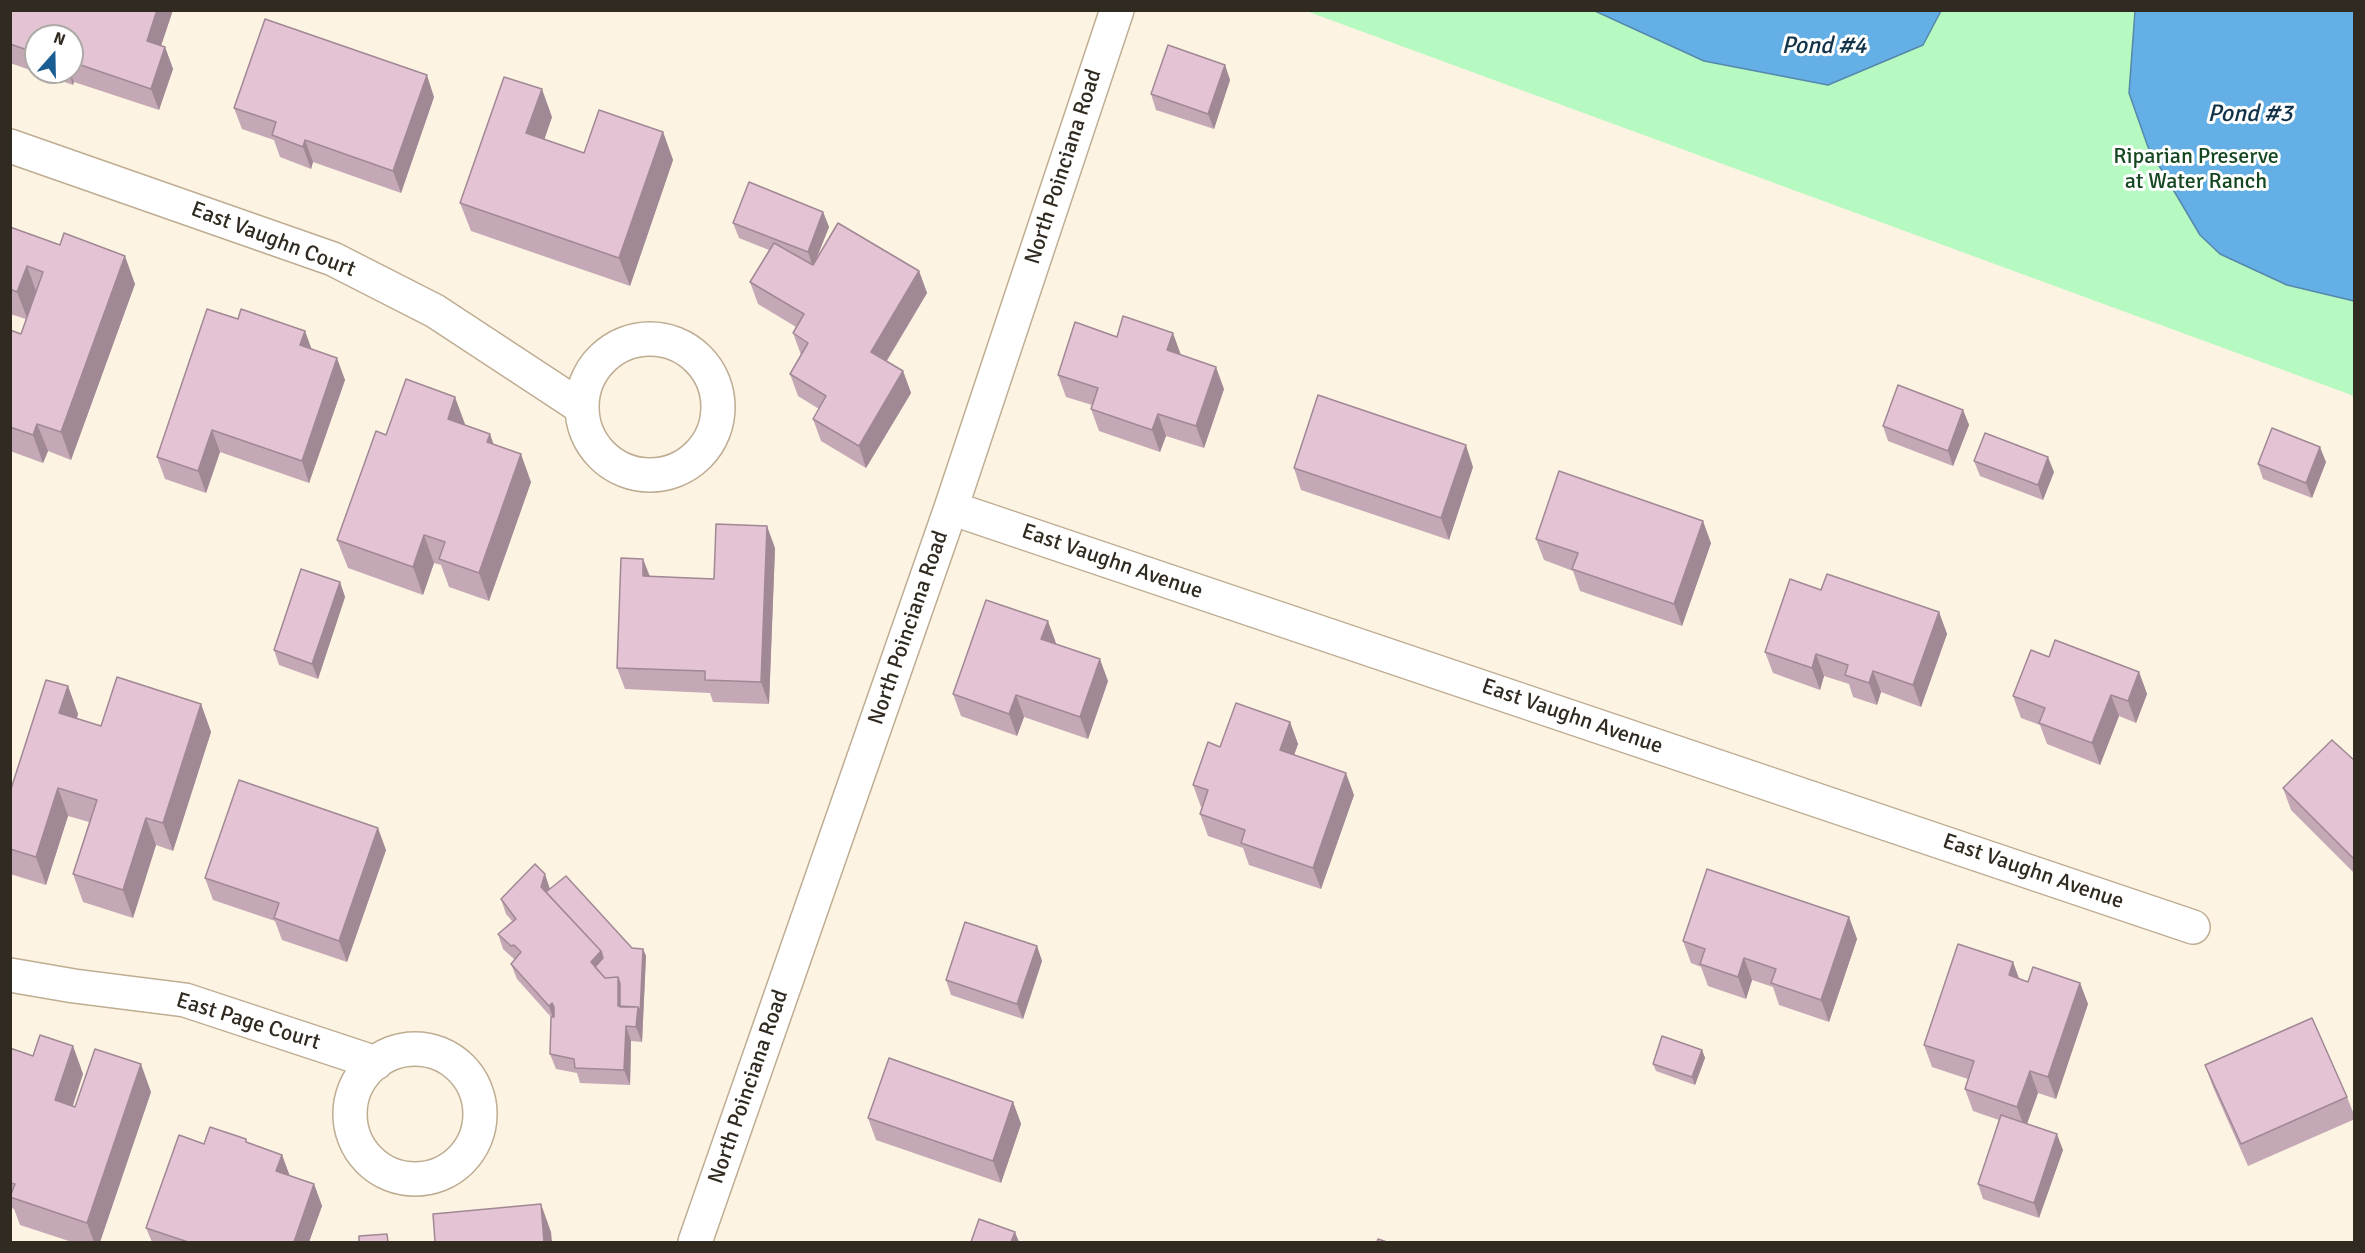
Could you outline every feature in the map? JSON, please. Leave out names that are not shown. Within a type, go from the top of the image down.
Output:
[{"type":"street","name":"North Poinciana Road","points":[[695,1242],[951,508],[1117,10]]},
{"type":"street","name":"East Vaughn Court","points":[[10,146],[333,259],[435,311],[581,406]]},
{"type":"street","points":[[637,340],[660,340],[682,347],[692,354],[701,362],[713,382],[718,404],[715,428],[705,447],[690,462],[671,472],[650,475],[629,472],[619,467],[594,447],[585,428],[581,406],[585,384],[597,363],[615,348],[637,340]]},
{"type":"street","name":"East Vaughn Avenue","points":[[951,508],[2193,927]]},
{"type":"street","name":"East Page Court","points":[[10,975],[74,986],[185,1000],[376,1063]]},
{"type":"green space","name":"Riparian Preserve at Water Ranch","points":[[1306,11],[2354,11],[2354,396]]},
{"type":"water","name":"Pond #4","points":[[1595,11],[1941,11],[1923,45],[1828,85],[1704,61]]},
{"type":"water","name":"Pond #3","points":[[2135,11],[2354,11],[2354,301],[2287,285],[2220,254],[2200,235],[2148,147],[2129,93]]},
{"type":"building","points":[[10,10],[157,10],[147,41],[165,47],[151,89],[84,66],[84,24],[24,24],[24,49],[10,44]]},
{"type":"building","points":[[265,19],[427,75],[393,171],[305,140],[303,147],[272,135],[276,122],[234,108]]},
{"type":"building","points":[[1168,45],[1225,65],[1208,114],[1151,94]]},
{"type":"building","points":[[504,77],[542,89],[526,133],[584,153],[599,110],[663,132],[619,258],[460,203]]},
{"type":"building","points":[[749,182],[823,212],[808,252],[733,223]]},
{"type":"building","points":[[838,223],[919,271],[871,352],[903,371],[859,446],[813,419],[826,396],[790,374],[808,343],[793,333],[804,314],[750,282],[774,243],[813,265]]},
{"type":"building","points":[[10,227],[60,245],[64,233],[125,256],[61,432],[37,424],[33,435],[10,427],[10,330],[21,334],[43,272],[27,266],[17,292],[10,289]]},
{"type":"building","points":[[207,309],[238,319],[241,309],[305,331],[300,345],[337,358],[302,461],[212,430],[198,471],[157,457]]},
{"type":"building","points":[[1123,316],[1173,333],[1167,350],[1216,367],[1196,426],[1158,414],[1152,430],[1091,409],[1098,388],[1058,375],[1075,322],[1117,337]]},
{"type":"building","points":[[406,379],[455,397],[448,419],[490,434],[487,442],[521,454],[479,573],[439,559],[445,542],[424,535],[413,567],[337,540],[376,431],[386,435]]},
{"type":"building","points":[[1898,385],[1963,410],[1948,451],[1883,426]]},
{"type":"building","points":[[1318,395],[1466,445],[1441,518],[1294,468]]},
{"type":"building","points":[[2272,428],[2320,447],[2306,483],[2258,464]]},
{"type":"building","points":[[1985,433],[2048,457],[2038,485],[1974,461]]},
{"type":"building","points":[[1559,471],[1703,521],[1674,604],[1572,569],[1578,553],[1536,539]]},
{"type":"building","points":[[716,524],[767,526],[761,682],[705,680],[705,671],[617,668],[621,558],[643,559],[643,576],[714,579]]},
{"type":"building","points":[[301,569],[340,582],[312,664],[274,650]]},
{"type":"building","points":[[1827,574],[1939,612],[1913,685],[1873,671],[1869,683],[1845,675],[1848,665],[1816,654],[1812,668],[1765,652],[1790,579],[1821,590]]},
{"type":"building","points":[[986,600],[1048,621],[1041,639],[1100,659],[1080,717],[1016,695],[1009,714],[953,694]]},
{"type":"building","points":[[2055,640],[2139,672],[2128,701],[2111,695],[2092,743],[2039,723],[2045,708],[2013,696],[2031,650],[2049,657]]},
{"type":"building","points":[[117,677],[201,704],[163,823],[146,818],[123,890],[73,874],[97,800],[58,788],[36,857],[10,849],[10,792],[46,680],[68,686],[59,713],[101,726]]},
{"type":"building","points":[[1236,703],[1290,722],[1280,750],[1346,773],[1313,868],[1241,843],[1245,830],[1200,814],[1208,790],[1193,785],[1208,742],[1220,747]]},
{"type":"building","points":[[2332,740],[2355,761],[2355,860],[2283,788]]},
{"type":"building","points":[[239,780],[378,828],[339,941],[274,918],[279,903],[205,878]]},
{"type":"building","points":[[535,864],[545,874],[541,887],[601,951],[591,962],[605,978],[618,977],[618,1006],[638,1007],[636,1027],[626,1026],[624,1070],[575,1068],[574,1059],[550,1054],[551,1017],[554,1017],[554,1007],[552,1003],[549,1006],[511,964],[521,952],[498,934],[516,919],[501,899]]},
{"type":"building","points":[[1707,869],[1849,917],[1821,1000],[1771,983],[1776,969],[1744,958],[1738,977],[1700,964],[1705,949],[1683,941]]},
{"type":"building","points":[[566,876],[632,948],[643,949],[640,1014],[638,1007],[620,1007],[618,977],[605,978],[595,967],[603,958],[601,951],[546,892]]},
{"type":"building","points":[[965,922],[1037,946],[1017,1004],[946,980]]},
{"type":"building","points":[[1958,944],[2013,962],[2009,975],[2028,982],[2033,967],[2080,983],[2048,1077],[2030,1071],[2017,1107],[1965,1089],[1974,1061],[1924,1045]]},
{"type":"building","points":[[2312,1018],[2347,1097],[2241,1144],[2205,1065]]},
{"type":"building","points":[[40,1035],[73,1046],[55,1100],[75,1107],[95,1049],[141,1064],[87,1223],[10,1197],[15,1184],[10,1183],[10,1048],[33,1056]]},
{"type":"building","points":[[1662,1036],[1702,1050],[1692,1077],[1653,1064]]},
{"type":"building","points":[[889,1058],[1013,1102],[993,1161],[868,1118]]},
{"type":"building","points":[[2001,1115],[2057,1134],[2034,1203],[1978,1184]]},
{"type":"building","points":[[210,1127],[246,1139],[246,1142],[282,1155],[276,1171],[314,1184],[294,1242],[188,1242],[146,1228],[179,1135],[204,1144]]},
{"type":"building","points":[[541,1204],[544,1242],[435,1242],[433,1214]]},
{"type":"building","points":[[979,1219],[1015,1232],[1011,1242],[971,1242]]},
{"type":"building","points":[[387,1234],[388,1242],[359,1242],[359,1236]]}]
